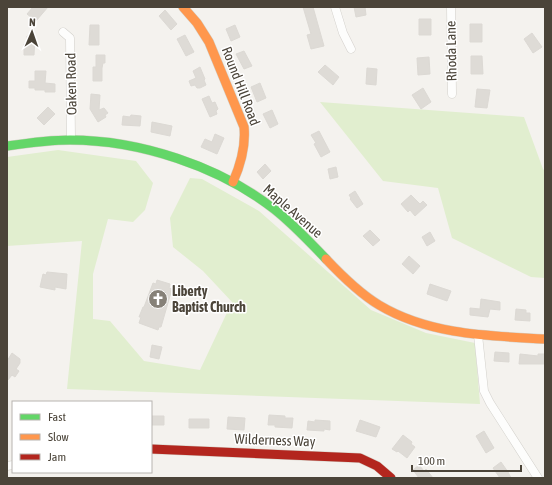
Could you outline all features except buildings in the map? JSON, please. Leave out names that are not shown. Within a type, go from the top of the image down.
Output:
[{"type":"main road","name":"Round Hill Road","points":[[183,7],[197,23],[209,42],[244,127],[246,142],[244,155],[233,182]]},
{"type":"main road","name":"Maple Avenue","points":[[7,146],[42,141],[71,140],[115,143],[165,153],[206,169],[233,182],[260,200],[289,221],[351,284],[378,304],[394,313],[425,325],[454,332],[545,339]]},
{"type":"main road","name":"Wilderness Way","points":[[152,449],[360,458],[372,462],[391,478]]},
{"type":"street","points":[[335,7],[343,33],[351,49]]},
{"type":"street","name":"Rhoda Lane","points":[[451,7],[452,94]]},
{"type":"street","name":"Oaken Road","points":[[63,32],[70,38],[71,140]]},
{"type":"street","points":[[478,335],[484,391],[490,403],[538,478]]},
{"type":"green space","points":[[320,102],[524,117],[545,171],[545,278],[531,277],[452,238],[438,188],[383,181]]},
{"type":"green space","points":[[58,150],[136,161],[153,183],[145,210],[133,222],[108,219],[93,274],[93,319],[110,321],[144,361],[200,370],[232,302],[203,271],[173,247],[170,218],[190,178],[202,179],[259,211],[371,310],[426,333],[475,343],[480,404],[67,389],[82,241],[7,246],[7,157]]},
{"type":"traffic: fast","points":[[7,146],[70,140],[96,141],[150,150],[177,158],[229,180],[252,194],[274,209],[288,221],[326,259]]},
{"type":"traffic: slow","points":[[183,7],[197,23],[209,42],[244,127],[242,155],[233,182]]},
{"type":"traffic: slow","points":[[326,259],[351,284],[379,305],[418,323],[481,335],[545,339]]},
{"type":"traffic: jam","points":[[152,449],[360,458],[377,466],[391,478]]},
{"type":"place","name":"Liberty Baptist Church","points":[[158,299]]}]
